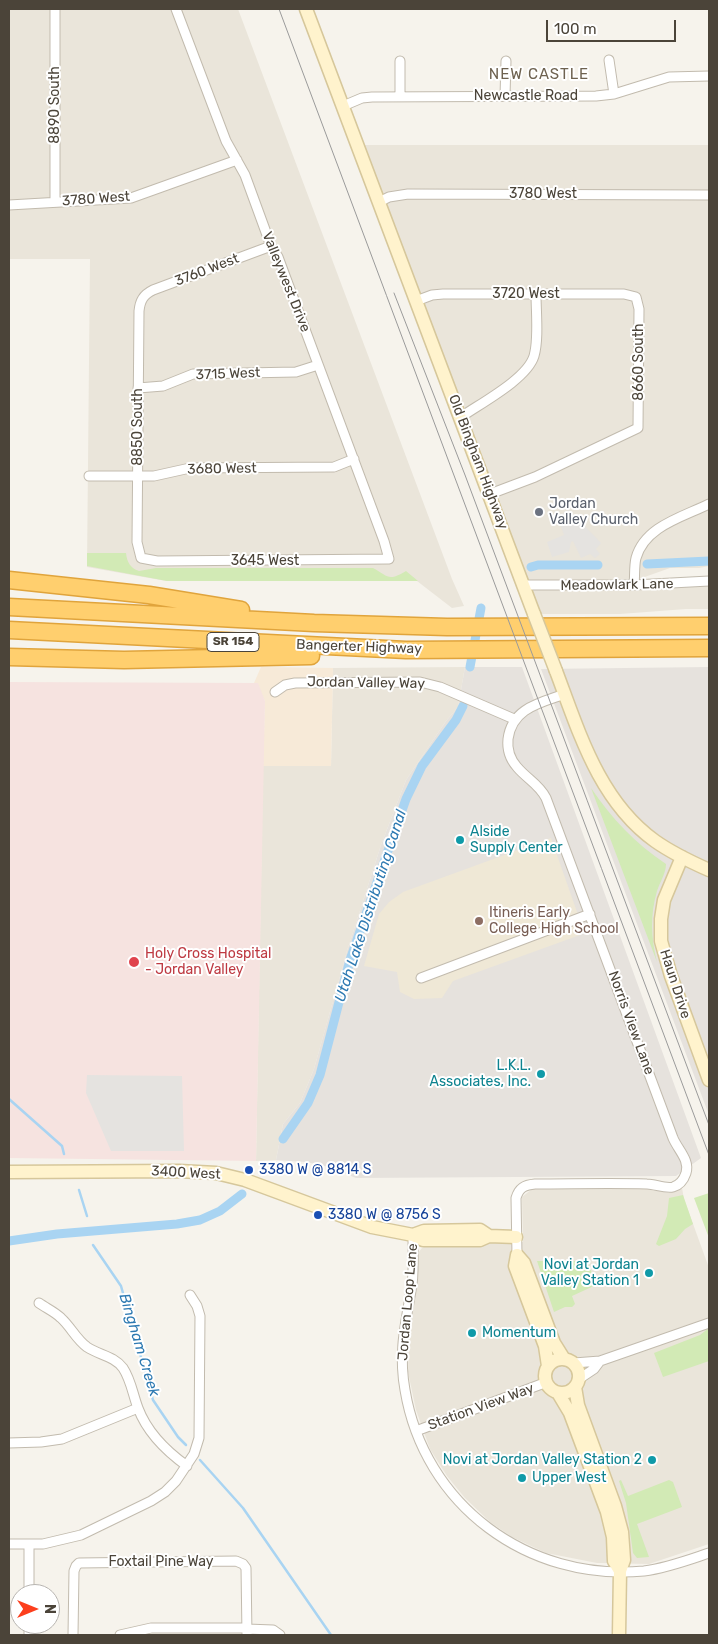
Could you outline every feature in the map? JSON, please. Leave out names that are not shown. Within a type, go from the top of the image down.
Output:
[{"type":"highway","points":[[9,580],[150,595],[314,623]]},
{"type":"highway","name":"Bangerter Highway","points":[[9,607],[314,623],[447,627],[709,626]]},
{"type":"highway","name":"Bangerter Highway","points":[[9,630],[406,650],[709,648]]},
{"type":"highway","points":[[9,657],[124,660],[362,656],[383,649]]},
{"type":"street","name":"8890 South","points":[[55,9],[55,201]]},
{"type":"street","name":"Valleywest Drive","points":[[176,9],[226,142],[245,175],[271,246],[278,257],[384,541],[389,559]]},
{"type":"street","name":"Old Bingham Highway","points":[[306,9],[584,748],[606,788],[632,820],[654,840],[682,857],[709,870]]},
{"type":"street","points":[[609,60],[614,94]]},
{"type":"street","points":[[400,61],[400,96]]},
{"type":"street","points":[[505,96],[506,61]]},
{"type":"street","name":"Newcastle Road","points":[[343,106],[362,98],[400,96],[596,96],[614,94],[669,78],[709,76]]},
{"type":"street","name":"3780 West","points":[[9,205],[131,198],[237,160]]},
{"type":"street","name":"3780 West","points":[[379,202],[390,197],[408,194],[709,195]]},
{"type":"street","name":"3760 West","points":[[144,297],[153,290],[271,246]]},
{"type":"street","name":"3720 West","points":[[416,300],[443,294],[624,294],[636,297]]},
{"type":"street","points":[[460,417],[520,376],[530,366],[535,354],[536,343],[536,294]]},
{"type":"street","name":"8850 South","points":[[141,558],[137,542],[138,388],[139,311],[141,300],[144,297]]},
{"type":"street","name":"8660 South","points":[[490,494],[535,477],[638,428],[639,309],[636,297]]},
{"type":"street","name":"3715 West","points":[[138,388],[163,386],[183,377],[204,372],[296,372],[318,365]]},
{"type":"street","name":"3680 West","points":[[89,476],[162,475],[190,468],[334,467],[354,460]]},
{"type":"street","points":[[634,585],[636,559],[645,539],[657,529],[709,504]]},
{"type":"street","name":"3645 West","points":[[141,558],[157,561],[389,559]]},
{"type":"street","name":"Meadowlark Lane","points":[[524,586],[634,585],[709,581]]},
{"type":"street","name":"Jordan Valley Way","points":[[275,692],[285,685],[295,683],[420,682],[440,687],[514,719]]},
{"type":"street","points":[[514,719],[528,708],[565,694]]},
{"type":"street","name":"Norris View Lane","points":[[514,719],[510,727],[508,740],[510,756],[516,767],[539,786],[544,794],[673,1138],[685,1159],[687,1167],[686,1174],[679,1184],[669,1188],[648,1184],[531,1184],[521,1188],[516,1198],[516,1237]]},
{"type":"street","name":"Haun Drive","points":[[682,857],[664,900],[661,919],[661,941],[670,976],[709,1080]]},
{"type":"street","points":[[421,978],[590,914]]},
{"type":"street","name":"3400 West","points":[[9,1172],[179,1171],[216,1174],[245,1180],[372,1227],[413,1235],[424,1231],[480,1230],[489,1236],[516,1237]]},
{"type":"street","name":"Jordan Loop Lane","points":[[413,1235],[412,1284],[403,1336],[402,1354],[405,1389],[409,1411],[425,1453],[444,1484],[474,1516],[494,1532],[524,1550],[558,1563],[589,1570],[644,1571],[665,1567],[709,1553]]},
{"type":"street","points":[[516,1237],[517,1255],[515,1266],[545,1346],[548,1366]]},
{"type":"street","points":[[517,1255],[524,1263],[554,1343],[579,1373],[577,1383],[578,1405],[620,1522],[624,1560],[620,1571],[619,1635]]},
{"type":"street","points":[[9,1544],[53,1543],[81,1535],[143,1505],[171,1487],[187,1466],[196,1448],[200,1426],[200,1316],[197,1306],[190,1295]]},
{"type":"street","points":[[39,1303],[60,1317],[83,1344],[111,1358],[120,1365],[129,1379],[138,1408],[152,1434],[187,1466]]},
{"type":"street","points":[[620,1571],[614,1561],[613,1537],[607,1512],[570,1413],[558,1393],[551,1389],[545,1374],[548,1366],[555,1360],[600,1362],[709,1323]]},
{"type":"street","points":[[558,1393],[570,1391],[600,1362]]},
{"type":"street","name":"Station View Way","points":[[416,1431],[547,1382]]},
{"type":"street","points":[[9,1442],[41,1442],[62,1439],[138,1408]]},
{"type":"street","points":[[28,1545],[28,1584]]},
{"type":"street","name":"Foxtail Pine Way","points":[[73,1635],[74,1568],[83,1562],[236,1562],[244,1564],[246,1571],[247,1631]]},
{"type":"street","points":[[120,1635],[147,1628],[181,1632],[275,1631],[280,1635]]},
{"type":"shaded area","points":[[9,9],[238,9],[452,579],[464,606],[452,608],[417,581],[166,581],[87,567],[90,259],[9,259]]},
{"type":"shaded area","points":[[361,145],[709,145],[709,566],[670,568],[639,579],[528,582],[400,241]]},
{"type":"shaded area","points":[[569,510],[601,543],[596,549],[600,554],[595,558],[590,554],[581,558],[573,541],[571,542],[569,552],[552,557],[547,542],[564,535],[557,516]]},
{"type":"shaded area","points":[[709,579],[709,609],[620,614],[538,614],[531,589]]},
{"type":"shaded area","points":[[261,667],[333,668],[331,766],[263,766],[265,701],[254,683]]},
{"type":"shaded area","points":[[465,667],[458,707],[446,721],[406,780],[381,845],[347,951],[314,1069],[300,1103],[283,1124],[276,1160],[256,1161],[263,766],[331,766],[333,668]]},
{"type":"shaded area","points":[[465,667],[522,667],[701,1158],[676,1176],[356,1178],[329,1167],[306,1162],[276,1160],[283,1124],[300,1103],[314,1069],[347,951],[381,845],[406,780],[446,721],[458,707]]},
{"type":"shaded area","points":[[709,667],[709,1115],[541,669]]},
{"type":"shaded area","name":"Holy Cross Hospital - Jordan Valley","points":[[9,682],[258,683],[265,701],[256,1161],[9,1158]]},
{"type":"shaded area","name":"Itineris Early College High School","points":[[551,838],[583,929],[580,935],[453,981],[442,998],[414,999],[400,992],[397,972],[364,966],[379,914],[389,902],[403,892]]},
{"type":"shaded area","points":[[87,1075],[182,1076],[184,1151],[111,1151],[86,1093]]},
{"type":"shaded area","points":[[682,1188],[684,1199],[709,1268],[709,1544],[649,1564],[597,1563],[546,1553],[512,1537],[490,1522],[465,1498],[447,1476],[430,1449],[416,1410],[408,1372],[409,1333],[417,1288],[418,1253],[422,1248],[429,1245],[523,1242],[522,1197],[532,1189],[650,1189],[669,1193]]},
{"type":"green space","points":[[87,553],[126,553],[130,564],[139,571],[156,568],[373,568],[388,577],[406,571],[418,581],[167,581],[87,566]]},
{"type":"green space","points":[[591,788],[625,830],[644,848],[666,864],[657,891],[652,918],[653,944],[657,962]]},
{"type":"green space","points":[[709,1193],[709,1238],[694,1198]]},
{"type":"green space","points":[[683,1195],[693,1224],[685,1229],[676,1239],[659,1246],[656,1244],[667,1216],[669,1198]]},
{"type":"green space","points":[[537,1261],[583,1261],[589,1265],[596,1285],[572,1296],[575,1304],[572,1307],[565,1307],[554,1312]]},
{"type":"green space","points":[[709,1328],[709,1361],[663,1377],[654,1353],[700,1335]]},
{"type":"green space","points":[[621,1480],[628,1496],[669,1480],[673,1482],[682,1507],[637,1524],[649,1557],[637,1558],[633,1553],[626,1503],[619,1481]]},
{"type":"waterway","name":"Utah Lake Distributing Canal","points":[[647,564],[709,561]]},
{"type":"waterway","name":"Utah Lake Distributing Canal","points":[[531,567],[538,565],[598,565]]},
{"type":"waterway","name":"Utah Lake Distributing Canal","points":[[470,667],[481,608]]},
{"type":"waterway","name":"Utah Lake Distributing Canal","points":[[283,1139],[308,1103],[320,1075],[350,960],[406,799],[422,766],[456,720],[463,706]]},
{"type":"waterway","name":"Bingham Creek","points":[[9,1099],[62,1146],[64,1154]]},
{"type":"waterway","name":"Bingham Creek","points":[[79,1190],[87,1216]]},
{"type":"waterway","name":"Utah Lake Distributing Canal","points":[[9,1241],[57,1234],[177,1224],[200,1220],[220,1211],[242,1194]]},
{"type":"waterway","name":"Bingham Creek","points":[[93,1245],[121,1286],[153,1400],[178,1437],[186,1445]]},
{"type":"waterway","name":"Bingham Creek","points":[[200,1460],[243,1508],[331,1635]]},
{"type":"tram line","points":[[279,9],[709,1155]]},
{"type":"tram line","points":[[394,293],[465,475],[709,1125]]},
{"type":"place","name":"Jordan Valley Church","points":[[539,512]]},
{"type":"place","name":"Alside Supply Center","points":[[460,840]]},
{"type":"place","name":"Itineris Early College High School","points":[[479,921]]},
{"type":"place","name":"Holy Cross Hospital - Jordan Valley","points":[[134,962]]},
{"type":"place","name":"L.K.L. Associates, Inc.","points":[[541,1074]]},
{"type":"place","name":"3380 W @ 8814 S","points":[[249,1170]]},
{"type":"place","name":"3380 W @ 8756 S","points":[[318,1215]]},
{"type":"place","name":"Novi at Jordan Valley Station 1","points":[[649,1273]]},
{"type":"place","name":"Momentum","points":[[472,1333]]},
{"type":"place","name":"Novi at Jordan Valley Station 2","points":[[652,1460]]},
{"type":"place","name":"Upper West","points":[[522,1478]]},
{"type":"district","name":"NEW CASTLE","points":[[539,75]]}]
